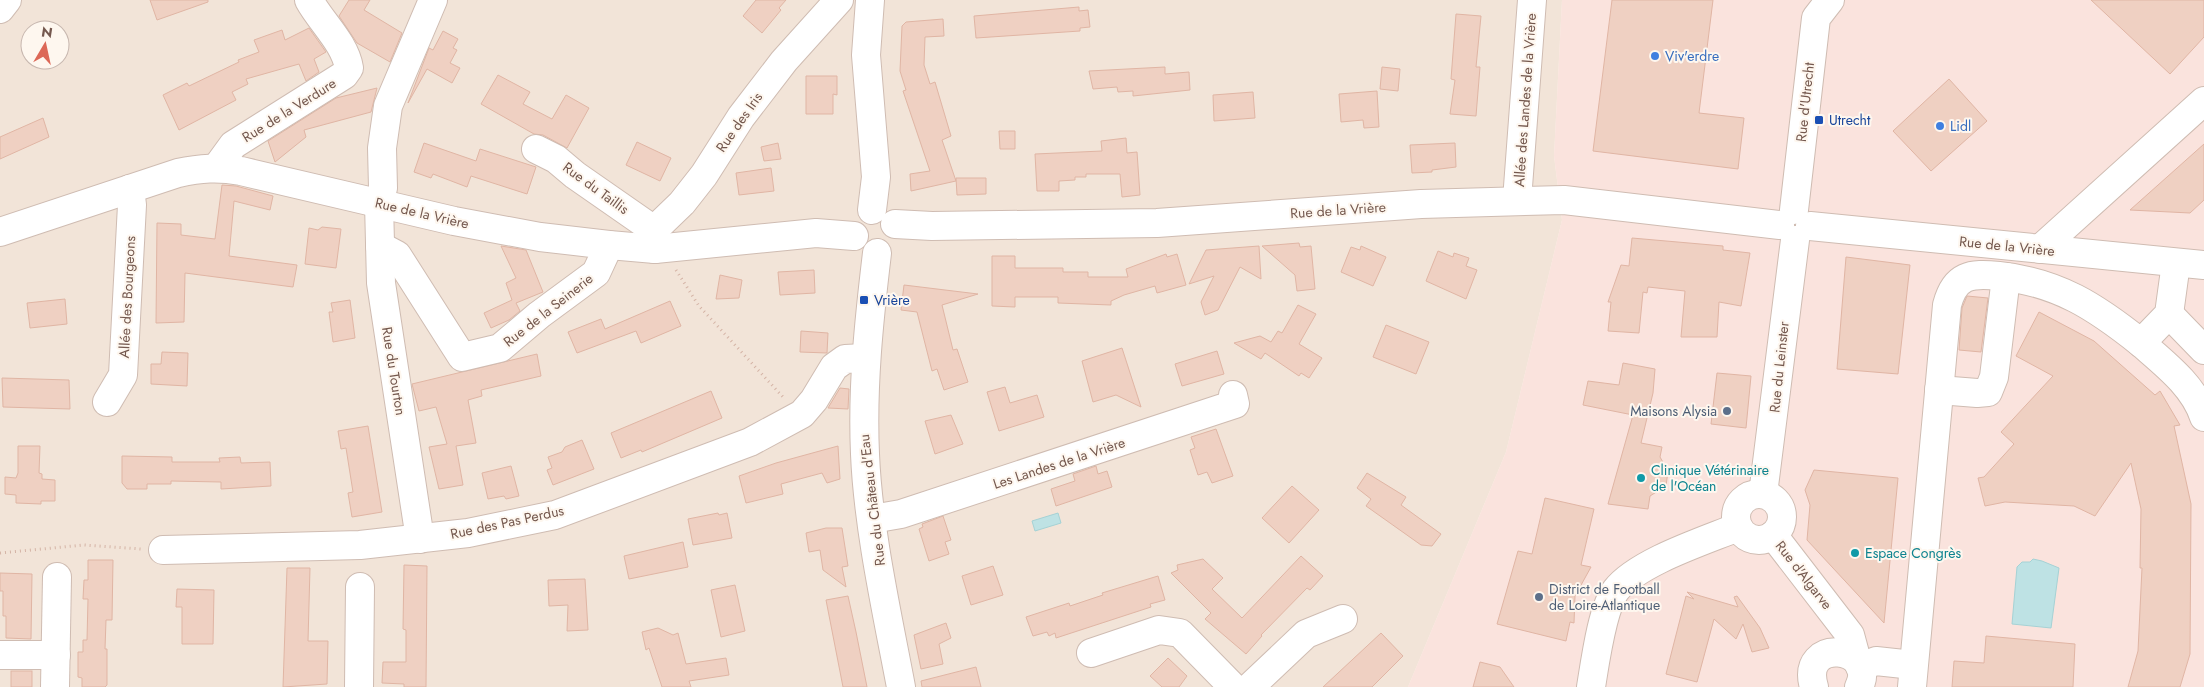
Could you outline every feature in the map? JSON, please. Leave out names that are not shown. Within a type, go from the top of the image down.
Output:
[{"type":"street","points":[[0,9],[7,0]]},
{"type":"street","name":"Rue de la Verdure","points":[[217,167],[233,145],[344,75],[349,68],[347,59],[339,44],[309,0]]},
{"type":"street","name":"Rue du Tourton","points":[[420,539],[381,283],[378,203],[383,188],[382,148],[388,106],[433,0]]},
{"type":"street","name":"Rue des Iris","points":[[660,242],[682,203],[704,175],[741,117],[765,86],[839,0]]},
{"type":"street","points":[[870,0],[866,55],[876,177],[884,217],[894,238],[884,250],[877,253],[863,248],[854,236],[856,222],[866,212],[884,217]]},
{"type":"street","name":"Allée des Landes de la Vrière","points":[[1517,200],[1532,0]]},
{"type":"street","name":"Rue d'Utrecht","points":[[1795,225],[1816,18],[1830,0]]},
{"type":"street","points":[[2040,249],[2204,101]]},
{"type":"street","name":"Rue du Taillis","points":[[536,149],[556,159],[660,242]]},
{"type":"street","name":"Rue de la Vrière","points":[[0,232],[178,173],[200,168],[217,167],[241,170],[502,230],[609,245],[816,234],[854,236]]},
{"type":"street","name":"Allée des Bourgeons","points":[[107,402],[123,375],[132,205],[130,189]]},
{"type":"street","name":"Rue de la Vrière","points":[[884,217],[932,226],[1157,223],[1421,204],[1564,200],[2204,266]]},
{"type":"street","name":"Rue du Leinster","points":[[1763,494],[1795,225]]},
{"type":"street","name":"Rue de la Seinerie","points":[[380,246],[397,255],[462,357],[500,348],[539,315],[596,273],[609,245]]},
{"type":"street","name":"Rue du Château d'Eau","points":[[877,253],[865,358],[865,456],[872,519],[901,687]]},
{"type":"street","points":[[2142,344],[2169,314],[2176,263]]},
{"type":"street","points":[[1828,653],[1844,652],[1859,672],[1882,661],[1913,676],[1947,305],[1952,289],[1963,278],[1978,274],[2039,282],[2081,300],[2108,316],[2166,364],[2190,390],[2204,417]]},
{"type":"street","points":[[1939,390],[1977,394],[1988,392],[1994,377],[2006,277]]},
{"type":"street","points":[[2169,314],[2204,350]]},
{"type":"street","name":"Rue des Pas Perdus","points":[[163,550],[360,545],[468,533],[555,515],[750,442],[802,414],[814,400],[834,367],[845,359],[865,358]]},
{"type":"street","name":"Les Landes de la Vrière","points":[[872,519],[901,514],[1235,404],[1233,395]]},
{"type":"street","points":[[1756,494],[1763,494],[1776,501],[1782,515],[1779,530],[1761,540],[1754,539],[1742,532],[1738,527],[1736,512],[1743,500],[1756,494]]},
{"type":"street","points":[[1590,687],[1605,616],[1615,591],[1634,572],[1738,527]]},
{"type":"street","name":"Rue d'Algarve","points":[[1773,535],[1836,614],[1850,635],[1859,672]]},
{"type":"street","points":[[55,687],[57,577]]},
{"type":"street","points":[[359,687],[360,587]]},
{"type":"street","name":"Rue d'Algarve","points":[[1814,687],[1812,671],[1816,663],[1828,653],[1836,614]]},
{"type":"street","points":[[1250,687],[1306,634],[1343,619]]},
{"type":"street","points":[[1091,653],[1158,630],[1180,633],[1233,687]]},
{"type":"street","points":[[0,655],[56,655]]},
{"type":"path","points":[[660,242],[699,306],[786,401],[802,414]]},
{"type":"path","points":[[0,553],[84,545],[163,550]]},
{"type":"shaded area","points":[[0,0],[1562,0],[1554,156],[1562,220],[1506,452],[1408,687],[0,687]]},
{"type":"shaded area","points":[[1562,0],[2204,0],[2204,687],[1408,687],[1506,452],[1562,220],[1554,156]]},
{"type":"water","points":[[1058,513],[1061,523],[1035,531],[1032,521]]},
{"type":"water","points":[[2033,559],[2059,568],[2051,628],[2012,624],[2017,567],[2022,562],[2030,562]]},
{"type":"building","points":[[150,0],[208,0],[208,2],[157,20]]},
{"type":"building","points":[[349,0],[370,0],[364,10],[402,33],[390,62],[357,43],[339,16]]},
{"type":"building","points":[[756,0],[786,0],[779,8],[781,10],[762,33],[743,16]]},
{"type":"building","name":"Viv'erdre","points":[[1612,0],[1713,0],[1699,113],[1744,118],[1738,169],[1593,151]]},
{"type":"building","points":[[2091,0],[2204,0],[2204,37],[2170,74]]},
{"type":"building","points":[[1079,7],[1079,11],[1088,10],[1090,27],[1080,28],[1080,31],[976,38],[974,16]]},
{"type":"building","points":[[1456,14],[1481,16],[1476,67],[1480,67],[1476,116],[1450,114],[1455,80],[1451,79]]},
{"type":"building","points":[[943,19],[944,36],[925,37],[924,65],[930,84],[935,82],[951,136],[942,140],[956,181],[911,191],[910,174],[930,171],[903,91],[906,90],[900,71],[902,26],[906,22]]},
{"type":"building","points":[[309,28],[326,52],[314,59],[319,72],[306,81],[299,64],[246,79],[248,84],[232,92],[236,100],[179,130],[163,95],[187,83],[189,86],[239,62],[238,60],[259,52],[254,40],[282,30],[285,40]]},
{"type":"building","points":[[443,31],[458,39],[453,48],[457,50],[450,63],[460,68],[452,83],[427,69],[408,103],[429,48],[433,50]]},
{"type":"building","points":[[1165,67],[1165,74],[1189,72],[1190,90],[1133,96],[1133,91],[1118,92],[1117,87],[1093,89],[1089,71]]},
{"type":"building","points":[[1382,67],[1400,69],[1398,91],[1380,89]]},
{"type":"building","points":[[498,75],[530,92],[523,104],[552,119],[566,95],[589,108],[567,148],[543,135],[534,134],[481,104]]},
{"type":"building","points":[[806,76],[837,76],[837,95],[833,94],[833,114],[806,114]]},
{"type":"building","name":"Lidl","points":[[1949,79],[1987,121],[1931,171],[1893,131]]},
{"type":"building","points":[[377,88],[371,112],[304,130],[306,137],[275,162],[268,141],[336,98]]},
{"type":"building","points":[[1377,91],[1379,127],[1364,128],[1363,120],[1341,122],[1339,94]]},
{"type":"building","points":[[1253,92],[1255,118],[1214,121],[1213,95]]},
{"type":"building","points":[[43,118],[49,137],[0,159],[0,137]]},
{"type":"building","points":[[999,131],[1015,131],[1015,149],[1000,149]]},
{"type":"building","points":[[1126,138],[1127,153],[1137,152],[1140,195],[1122,197],[1120,174],[1086,174],[1086,177],[1075,177],[1075,180],[1059,181],[1059,191],[1037,191],[1035,154],[1102,151],[1101,141]]},
{"type":"building","points":[[637,142],[671,158],[660,181],[626,165]]},
{"type":"building","points":[[424,143],[476,161],[480,149],[536,167],[527,194],[471,176],[467,187],[433,174],[431,178],[414,172]]},
{"type":"building","points":[[778,143],[781,159],[764,161],[761,147]]},
{"type":"building","points":[[1455,143],[1456,167],[1432,170],[1432,172],[1412,173],[1410,145]]},
{"type":"building","points":[[2204,144],[2204,200],[2190,213],[2130,210]]},
{"type":"building","points":[[771,168],[774,191],[739,195],[736,173]]},
{"type":"building","points":[[956,178],[986,178],[986,194],[957,195]]},
{"type":"building","points":[[222,185],[236,186],[273,196],[270,210],[234,201],[229,256],[297,265],[293,287],[185,273],[184,322],[156,323],[157,223],[181,224],[181,235],[215,239]]},
{"type":"building","points":[[322,227],[341,229],[336,268],[305,264],[309,228],[318,230]]},
{"type":"building","points":[[1632,238],[1723,246],[1723,250],[1750,253],[1741,306],[1719,302],[1717,337],[1681,337],[1685,291],[1648,287],[1647,293],[1643,292],[1639,333],[1608,331],[1611,302],[1608,302],[1621,265],[1629,266]]},
{"type":"building","points":[[1299,243],[1300,247],[1311,246],[1315,289],[1297,291],[1295,275],[1262,246]]},
{"type":"building","points":[[501,246],[526,250],[543,292],[516,303],[520,311],[509,320],[491,328],[484,313],[512,300],[506,283],[516,278]]},
{"type":"building","points":[[1259,246],[1261,279],[1240,267],[1218,310],[1205,315],[1201,302],[1214,276],[1189,284],[1206,250]]},
{"type":"building","points":[[1361,246],[1386,257],[1373,286],[1341,272],[1351,247],[1360,250]]},
{"type":"building","points":[[1438,251],[1453,257],[1454,253],[1469,258],[1466,266],[1477,270],[1466,299],[1426,281]]},
{"type":"building","points":[[1166,254],[1167,257],[1177,254],[1186,285],[1157,293],[1155,286],[1124,295],[1111,301],[1111,305],[1058,303],[1058,297],[1015,297],[1015,307],[992,306],[992,256],[1015,256],[1015,268],[1063,268],[1063,272],[1088,272],[1088,277],[1128,277],[1126,269]]},
{"type":"building","points":[[1846,257],[1910,265],[1898,374],[1837,369]]},
{"type":"building","points":[[814,270],[815,293],[780,295],[778,272]]},
{"type":"building","points":[[720,275],[742,280],[739,298],[716,299]]},
{"type":"building","points":[[904,285],[978,294],[942,305],[953,350],[957,349],[968,382],[944,390],[937,369],[932,371],[917,312],[901,310]]},
{"type":"building","points":[[1967,296],[1988,298],[1981,352],[1959,350],[1962,308]]},
{"type":"building","points":[[65,299],[67,324],[30,328],[27,303]]},
{"type":"building","points":[[350,300],[355,338],[333,342],[329,312],[333,312],[331,303]]},
{"type":"building","points":[[670,301],[681,326],[641,343],[636,331],[577,353],[568,332],[601,319],[605,329]]},
{"type":"building","points":[[1298,305],[1316,314],[1299,344],[1322,358],[1309,378],[1301,373],[1299,376],[1265,353],[1261,359],[1234,343],[1260,336],[1271,342],[1278,331],[1282,333]]},
{"type":"building","points":[[2039,312],[2094,341],[2155,395],[2160,391],[2180,425],[2174,426],[2191,504],[2190,654],[2180,687],[2128,687],[2138,651],[2142,568],[2140,568],[2141,509],[2131,463],[2095,516],[2074,506],[2005,502],[1985,506],[1978,478],[1984,477],[2014,444],[2001,432],[2053,376],[2016,356]]},
{"type":"building","points":[[1386,325],[1429,342],[1416,374],[1373,357]]},
{"type":"building","points":[[801,331],[828,333],[827,353],[800,352]]},
{"type":"building","points":[[1122,348],[1141,407],[1116,395],[1093,402],[1082,361]]},
{"type":"building","points":[[1217,351],[1224,374],[1182,386],[1175,364]]},
{"type":"building","points":[[162,352],[188,353],[187,386],[151,384],[151,364],[161,364]]},
{"type":"building","points":[[537,354],[541,376],[481,390],[482,396],[468,400],[476,443],[456,446],[463,485],[439,489],[429,447],[447,444],[436,407],[419,411],[412,384]]},
{"type":"building","points":[[1623,363],[1655,369],[1653,393],[1641,443],[1662,447],[1660,457],[1668,471],[1666,486],[1650,496],[1648,509],[1608,504],[1633,415],[1583,405],[1588,381],[1619,385]]},
{"type":"building","points":[[1717,373],[1751,376],[1746,428],[1711,424]]},
{"type":"building","points":[[2,378],[69,380],[70,409],[3,407]]},
{"type":"building","points":[[1005,387],[1010,403],[1037,395],[1044,417],[999,431],[987,392]]},
{"type":"building","points":[[840,388],[849,389],[848,409],[828,408]]},
{"type":"building","points":[[711,391],[722,418],[642,452],[641,450],[621,458],[611,433]]},
{"type":"building","points":[[951,415],[963,444],[935,454],[925,421]]},
{"type":"building","points":[[368,426],[382,512],[352,517],[348,493],[353,492],[346,448],[341,449],[338,431]]},
{"type":"building","points":[[1216,429],[1233,476],[1212,483],[1207,472],[1198,475],[1190,450],[1195,448],[1191,437]]},
{"type":"building","points":[[582,440],[594,469],[553,485],[547,470],[552,468],[548,457],[562,452],[565,447]]},
{"type":"building","points":[[18,446],[40,446],[39,473],[42,474],[42,479],[55,480],[55,501],[41,501],[41,504],[16,503],[16,495],[5,494],[5,477],[16,478],[18,473]]},
{"type":"building","points":[[838,446],[840,479],[827,483],[822,473],[781,484],[783,494],[746,503],[739,476],[776,463]]},
{"type":"building","points":[[122,456],[172,457],[172,462],[220,462],[219,458],[240,457],[241,463],[270,462],[271,486],[221,489],[221,482],[171,481],[171,484],[147,484],[147,489],[127,489],[122,483]]},
{"type":"building","points":[[511,466],[519,496],[506,499],[504,496],[488,499],[482,473]]},
{"type":"building","points":[[1096,466],[1098,474],[1107,471],[1112,487],[1056,506],[1051,489],[1075,481],[1073,474]]},
{"type":"building","name":"Espace Congrès","points":[[1814,470],[1898,478],[1884,623],[1807,540],[1810,505],[1805,490]]},
{"type":"building","points":[[1367,473],[1406,497],[1401,505],[1441,534],[1432,546],[1421,545],[1366,506],[1371,499],[1357,488]]},
{"type":"building","points":[[1292,486],[1319,510],[1289,543],[1262,518]]},
{"type":"building","name":"District de Football de Loire-Atlantique","points":[[1545,498],[1594,509],[1581,565],[1591,567],[1575,596],[1574,623],[1570,622],[1566,641],[1497,624],[1518,551],[1532,554]]},
{"type":"building","points":[[718,513],[719,515],[727,513],[732,538],[693,545],[688,519]]},
{"type":"building","points":[[943,516],[951,540],[945,542],[949,554],[929,561],[919,529],[923,527],[922,524]]},
{"type":"building","points":[[826,528],[842,528],[848,566],[842,567],[846,587],[823,570],[820,550],[809,552],[806,533]]},
{"type":"building","points":[[683,542],[688,567],[629,579],[624,556]]},
{"type":"building","points":[[1301,556],[1323,576],[1310,590],[1307,588],[1261,635],[1246,654],[1205,619],[1211,613],[1171,573],[1178,570],[1177,565],[1203,559],[1223,578],[1212,589],[1242,618]]},
{"type":"building","points":[[88,560],[113,560],[112,620],[106,620],[107,685],[105,687],[82,687],[82,678],[78,677],[78,652],[83,652],[83,640],[87,640],[88,599],[83,599],[84,580],[88,580]]},
{"type":"building","points":[[404,565],[427,566],[426,687],[404,687],[404,684],[382,683],[383,662],[406,662],[406,630],[403,629]]},
{"type":"building","points":[[993,566],[1003,595],[971,605],[962,576]]},
{"type":"building","points":[[287,568],[310,568],[308,641],[328,641],[327,684],[283,687]]},
{"type":"building","points":[[0,573],[32,574],[31,639],[6,638],[6,616],[3,616],[3,591],[0,591]]},
{"type":"building","points":[[1158,576],[1165,600],[1150,604],[1151,607],[1056,638],[1055,633],[1049,636],[1047,632],[1033,636],[1026,617],[1069,603],[1070,606],[1103,595],[1102,593]]},
{"type":"building","points":[[585,579],[588,630],[567,631],[568,605],[549,606],[548,580]]},
{"type":"building","points":[[735,585],[745,631],[721,637],[711,590]]},
{"type":"building","points":[[177,589],[214,590],[213,644],[182,644],[182,607],[176,607]]},
{"type":"building","points":[[1687,592],[1738,607],[1734,597],[1737,596],[1760,628],[1769,648],[1752,652],[1743,624],[1736,639],[1714,619],[1697,682],[1666,674],[1686,596],[1694,599]]},
{"type":"building","points":[[848,596],[867,687],[843,687],[826,600]]},
{"type":"building","points":[[946,623],[951,638],[939,644],[943,664],[921,669],[914,635]]},
{"type":"building","points":[[658,628],[673,635],[678,633],[686,664],[726,658],[729,675],[689,681],[691,687],[662,687],[649,648],[646,650],[642,632]]},
{"type":"building","points":[[1381,633],[1403,656],[1372,687],[1323,687]]},
{"type":"building","points":[[1986,636],[2075,644],[2073,687],[1952,687],[1954,661],[1984,663]]},
{"type":"building","points":[[1168,658],[1187,676],[1179,687],[1162,687],[1150,676]]},
{"type":"building","points":[[1480,662],[1500,667],[1514,687],[1473,687]]},
{"type":"building","points":[[976,667],[981,687],[922,687],[921,681]]},
{"type":"building","points":[[11,671],[32,671],[32,687],[11,687]]},
{"type":"place","name":"Viv'erdre","points":[[1655,56]]},
{"type":"place","name":"Utrecht","points":[[1819,120]]},
{"type":"place","name":"Lidl","points":[[1940,126]]},
{"type":"place","name":"Vrière","points":[[864,300]]},
{"type":"place","name":"Maisons Alysia","points":[[1727,411]]},
{"type":"place","name":"Clinique Vétérinaire de l'Océan","points":[[1641,478]]},
{"type":"place","name":"Espace Congrès","points":[[1855,553]]},
{"type":"place","name":"District de Football de Loire-Atlantique","points":[[1539,597]]}]
